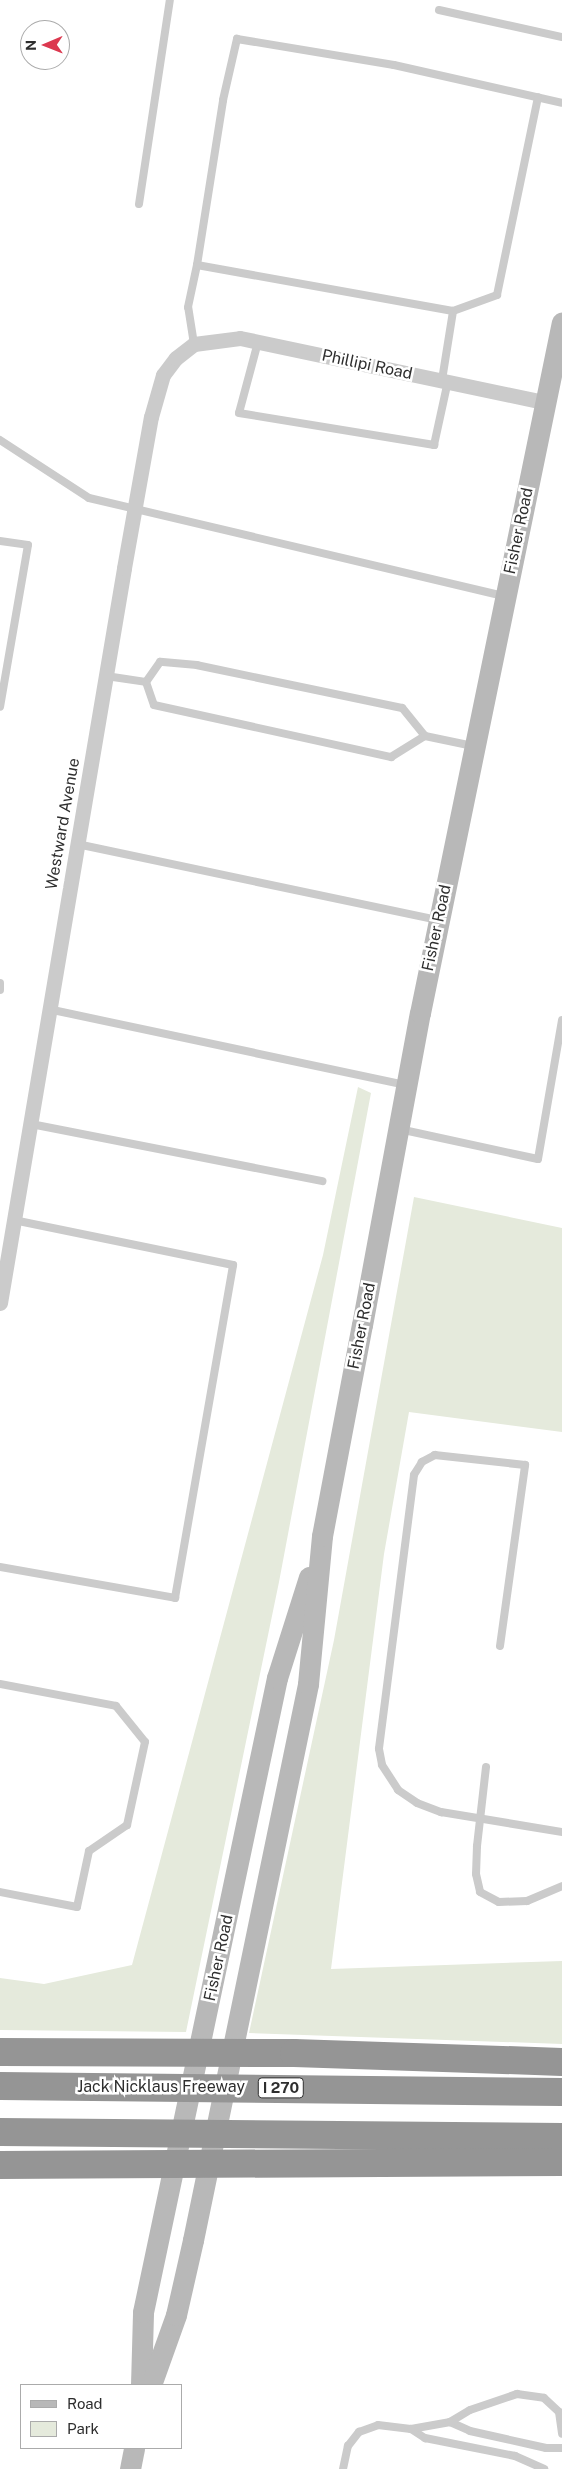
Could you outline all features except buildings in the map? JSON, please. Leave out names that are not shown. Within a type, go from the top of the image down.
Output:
[{"type":"highway","points":[[3,2051],[294,2053],[562,2062]]},
{"type":"highway","name":"Jack Nicklaus Freeway","points":[[0,2086],[562,2092]]},
{"type":"highway","points":[[0,2132],[562,2137]]},
{"type":"highway","points":[[0,2165],[562,2162]]},
{"type":"main road","name":"Fisher Road","points":[[152,2384],[176,2315],[193,2240],[308,1684],[322,1536],[439,921],[506,596],[554,401],[562,322]]},
{"type":"main road","name":"Fisher Road","points":[[141,2384],[142,2312],[216,1975],[277,1678],[322,1536]]},
{"type":"main road","points":[[130,2469],[134,2449]]},
{"type":"street","name":"Phillipi Road","points":[[194,344],[240,338],[445,381],[554,401]]},
{"type":"street","name":"Westward Avenue","points":[[0,1303],[48,1009],[151,418],[163,375],[176,358],[194,344]]},
{"type":"lane","points":[[139,204],[170,0]]},
{"type":"lane","points":[[439,10],[562,37]]},
{"type":"lane","points":[[194,344],[188,307],[197,265],[221,110],[237,39],[394,65],[562,103]]},
{"type":"lane","points":[[197,265],[453,312],[497,295],[538,97]]},
{"type":"lane","points":[[258,342],[239,413],[434,445],[445,381],[453,312]]},
{"type":"lane","points":[[0,440],[89,498],[135,507],[506,596]]},
{"type":"lane","points":[[0,541],[28,545],[0,707]]},
{"type":"lane","points":[[146,682],[160,662],[197,665],[402,708],[425,736],[475,746]]},
{"type":"lane","points":[[106,676],[146,682]]},
{"type":"lane","points":[[146,682],[154,705],[392,757],[425,736]]},
{"type":"lane","points":[[77,844],[439,921]]},
{"type":"lane","points":[[0,983],[0,990]]},
{"type":"lane","points":[[48,1009],[407,1085]]},
{"type":"lane","points":[[398,1129],[538,1159],[562,1020]]},
{"type":"lane","points":[[30,1124],[322,1181]]},
{"type":"lane","points":[[0,1568],[175,1598],[234,1264],[14,1220]]},
{"type":"lane","points":[[500,1646],[525,1465],[436,1455],[422,1462],[414,1475],[379,1749],[382,1764],[398,1790],[417,1803],[441,1812],[562,1832]]},
{"type":"lane","points":[[0,1684],[116,1706],[145,1742],[127,1825],[89,1851],[77,1907],[0,1892]]},
{"type":"lane","points":[[486,1767],[476,1874],[480,1892],[488,1899],[499,1902],[527,1901],[562,1886]]},
{"type":"lane","points":[[343,2469],[348,2446],[359,2432],[378,2424],[411,2429],[450,2422],[470,2410],[517,2394],[544,2398],[558,2412],[562,2434]]},
{"type":"lane","points":[[450,2422],[470,2431],[546,2448],[562,2448]]},
{"type":"lane","points":[[411,2429],[425,2438],[515,2456],[544,2469]]},
{"type":"green space","points":[[358,1087],[371,1093],[279,1582],[186,2032],[0,2030],[0,1978],[44,1984],[132,1965],[323,1255]]},
{"type":"green space","points":[[414,1197],[562,1228],[562,1432],[409,1412],[384,1554],[331,1969],[562,1961],[562,2044],[249,2033],[334,1640]]}]
